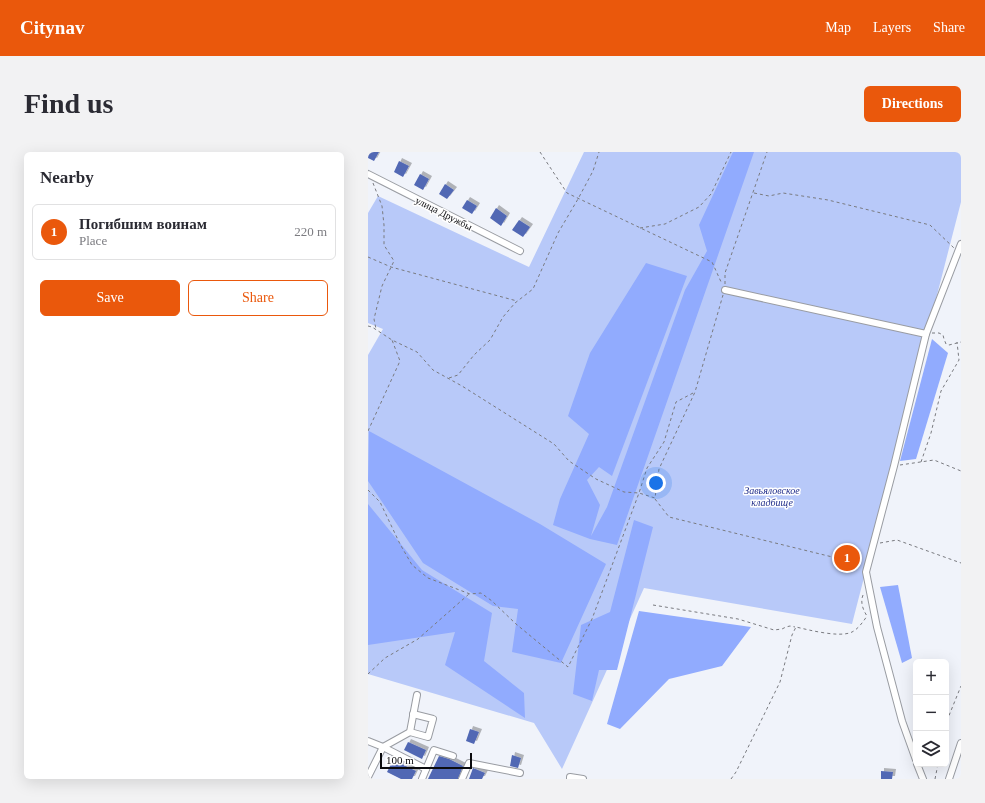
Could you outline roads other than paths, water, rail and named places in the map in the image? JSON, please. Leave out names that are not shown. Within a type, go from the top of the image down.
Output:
[{"type":"street","name":"улица Дружбы","points":[[369,175],[520,251]]},
{"type":"street","points":[[913,752],[902,721],[877,627],[866,572],[894,466],[926,334],[961,244]]},
{"type":"street","points":[[725,290],[926,334]]},
{"type":"street","points":[[410,732],[417,695]]},
{"type":"street","points":[[368,777],[383,747],[410,732],[428,737],[433,719],[413,714]]},
{"type":"street","points":[[368,741],[426,769]]},
{"type":"street","points":[[949,779],[961,743]]},
{"type":"street","points":[[422,779],[434,750],[452,756]]},
{"type":"street","points":[[462,779],[469,763],[520,773]]},
{"type":"street","points":[[918,767],[922,779]]},
{"type":"street","points":[[570,779],[570,777],[583,779]]},
{"type":"place","name":"Погибшим воинам","points":[[847,558]]},
{"type":"park label","name":"Завьяловское кладбище","points":[[772,496]]}]
